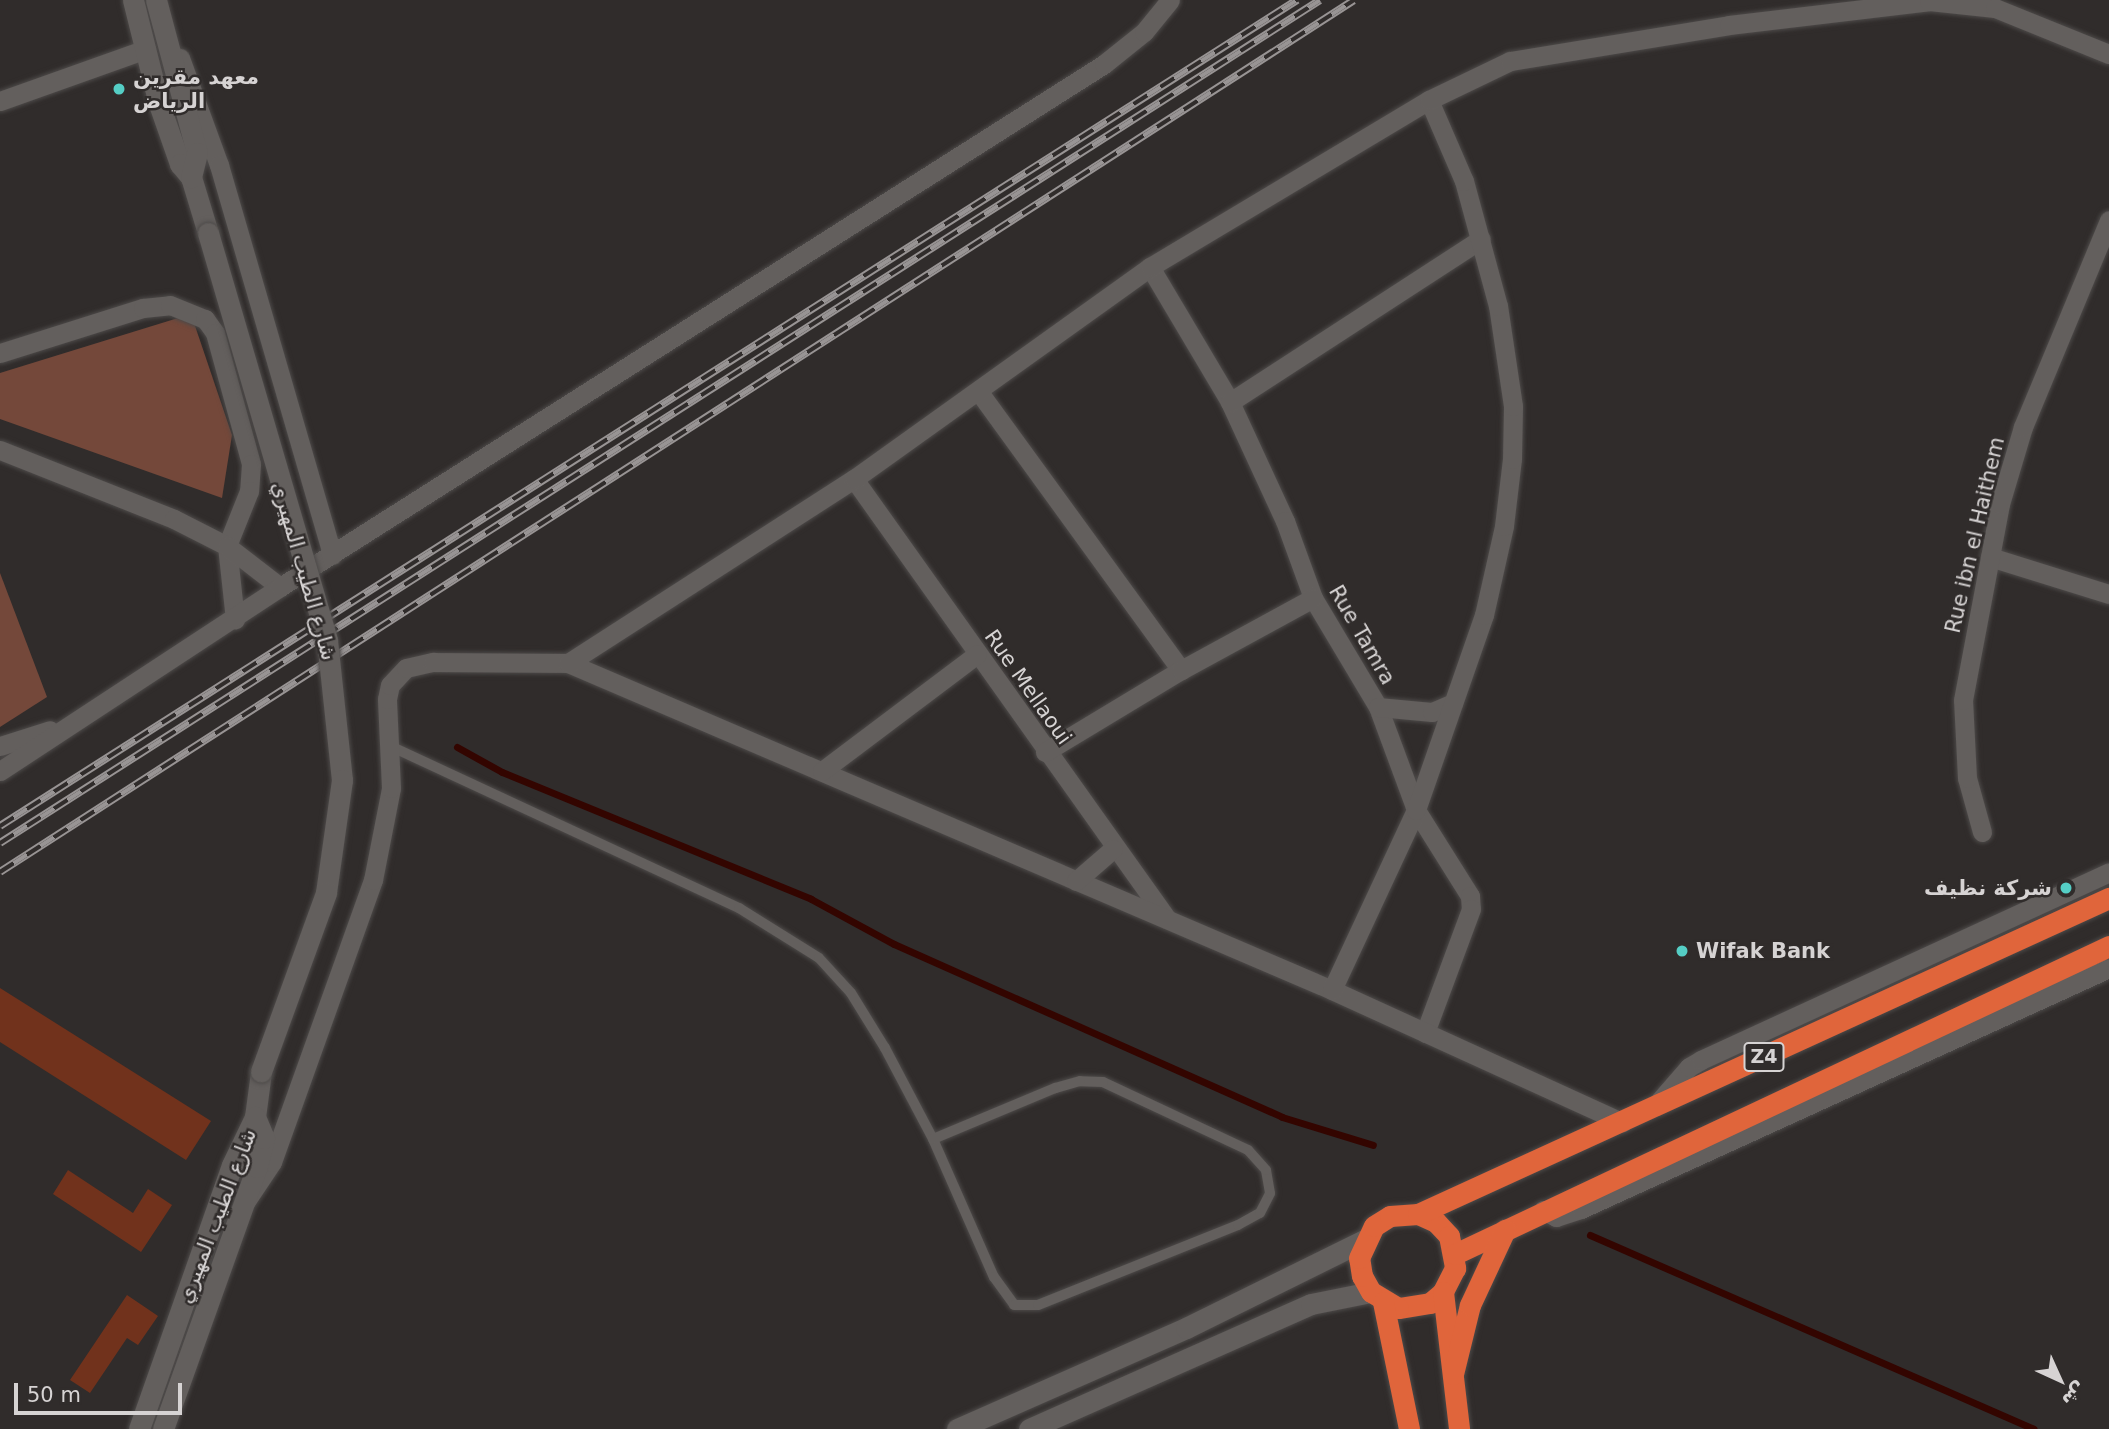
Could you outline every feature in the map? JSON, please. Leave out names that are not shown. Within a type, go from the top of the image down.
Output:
[{"type":"highway","name":"Z4","points":[[1418,1214],[1653,1109],[2109,898]]},
{"type":"highway","name":"Z4","points":[[1455,1254],[1543,1210],[2109,946]]},
{"type":"highway","points":[[1409,1429],[1377,1297],[1362,1276],[1359,1258],[1364,1240],[1374,1226],[1390,1216],[1418,1214],[1442,1229],[1455,1254],[1455,1268],[1443,1292],[1460,1429]]},
{"type":"highway","points":[[1453,1374],[1470,1305],[1505,1230]]},
{"type":"highway","points":[[1377,1297],[1415,1308],[1443,1292]]},
{"type":"street","points":[[133,0],[180,164],[191,177]]},
{"type":"street","points":[[156,0],[197,153],[191,177]]},
{"type":"street","points":[[0,771],[235,620],[280,587],[1104,64],[1144,32],[1170,0]]},
{"type":"street","points":[[568,663],[854,479],[1150,267],[1429,100],[1510,61],[1538,53],[1930,1],[1995,8],[2109,54]]},
{"type":"street","points":[[167,37],[180,57],[219,165],[332,555]]},
{"type":"street","points":[[0,101],[146,49]]},
{"type":"street","points":[[1332,990],[1416,810],[1485,614],[1504,526],[1512,459],[1513,406],[1506,353],[1481,239],[1464,181],[1429,100]]},
{"type":"street","name":"شارع الطيب المهيري","points":[[139,1429],[232,1166],[255,1117],[261,1072],[326,893],[342,780],[327,640],[191,177]]},
{"type":"street","name":"Rue ibn el Haithem","points":[[1982,832],[1967,778],[1963,700],[1990,557],[2023,427],[2109,220]]},
{"type":"street","points":[[1230,401],[1481,239]]},
{"type":"street","name":"Rue Tamra","points":[[1150,267],[1230,401],[1285,522],[1313,598],[1378,707],[1416,810],[1462,881],[1471,909],[1425,1033]]},
{"type":"street","points":[[0,353],[143,308],[170,304],[201,315],[215,333],[251,464],[249,491],[227,546],[235,620]]},
{"type":"street","points":[[979,392],[1181,670]]},
{"type":"street","points":[[0,450],[174,519],[227,546],[280,587]]},
{"type":"street","name":"Rue Mellaoui","points":[[854,479],[1113,849],[1167,920]]},
{"type":"street","points":[[1990,557],[2109,594]]},
{"type":"street","points":[[1045,752],[1181,670],[1313,598]]},
{"type":"street","points":[[822,771],[977,654]]},
{"type":"street","points":[[243,1205],[258,1189],[272,1162],[359,925],[384,829],[391,788],[390,685],[406,668],[433,662],[568,663],[1332,990],[1622,1122]]},
{"type":"street","points":[[1378,707],[1432,712],[1453,703]]},
{"type":"street","points":[[0,746],[74,722]]},
{"type":"street","points":[[1076,881],[1113,849]]},
{"type":"street","points":[[1653,1109],[1689,1067],[1701,1060],[2109,872]]},
{"type":"street","points":[[1543,1210],[1556,1217],[1581,1209],[2109,968]]},
{"type":"street","name":"شارع الطيب المهيري","points":[[163,1429],[243,1205],[264,1138],[255,1117]]},
{"type":"street","points":[[957,1429],[1186,1328],[1364,1240]]},
{"type":"street","points":[[1029,1429],[1311,1304],[1377,1297]]},
{"type":"lane","points":[[390,746],[739,908],[800,944],[850,993],[933,1139],[994,1277],[1020,1308],[1038,1305],[1253,1218],[1266,1205],[1270,1193],[1266,1170],[1248,1150],[1103,1082],[1080,1081],[1055,1087],[933,1139]]},
{"type":"shaded area","points":[[191,314],[232,435],[222,498],[0,419],[0,373]]},
{"type":"shaded area","points":[[0,573],[47,697],[0,727]]},
{"type":"building","points":[[0,988],[211,1121],[186,1160],[0,1042]]},
{"type":"building","points":[[68,1170],[133,1213],[148,1189],[172,1205],[141,1252],[53,1194]]},
{"type":"building","points":[[127,1295],[158,1316],[138,1345],[127,1338],[90,1393],[70,1380]]},
{"type":"waterway","points":[[457,747],[502,772],[811,899],[894,944],[1282,1117],[1373,1145]]},
{"type":"waterway","points":[[1590,1235],[2033,1429]]},
{"type":"railway","points":[[0,826],[1297,0]]},
{"type":"railway","points":[[0,843],[1320,0]]},
{"type":"railway","points":[[0,872],[1354,0]]},
{"type":"place","name":"معهد مقرين الرياض","points":[[119,89]]},
{"type":"place","name":"شركة نظيف","points":[[2066,888]]},
{"type":"place","name":"Wifak Bank","points":[[1682,951]]}]
